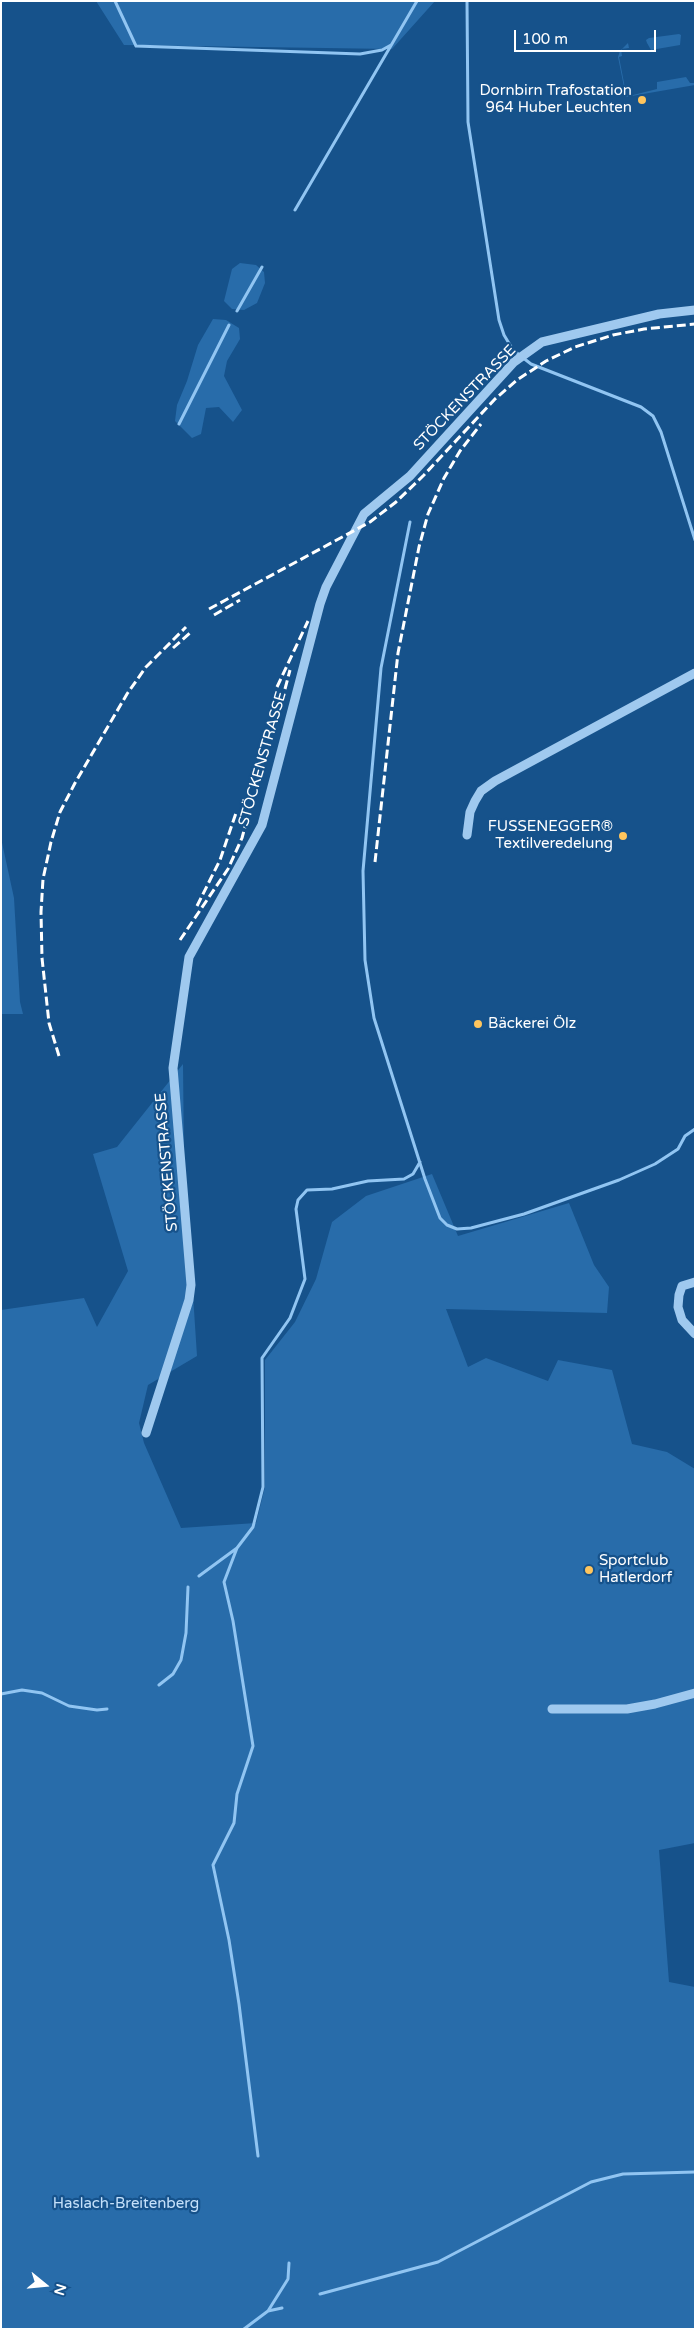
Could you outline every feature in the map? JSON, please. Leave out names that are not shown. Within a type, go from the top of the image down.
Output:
[{"type":"street","name":"STÖCKENSTRASSE","points":[[146,1434],[186,1311],[190,1285],[173,1068],[189,957],[262,825],[320,604],[364,514],[410,476],[514,362],[542,342],[659,314],[695,310]]},
{"type":"street","points":[[467,835],[470,812],[475,801],[481,791],[494,781],[695,672]]},
{"type":"street","points":[[695,1282],[682,1286],[679,1294],[678,1308],[682,1320],[695,1334]]},
{"type":"street","points":[[552,1709],[627,1709],[656,1704],[695,1693]]},
{"type":"green space","points":[[96,1],[435,1],[392,49],[124,45]]},
{"type":"green space","points":[[681,35],[680,45],[651,50],[646,40],[649,38]]},
{"type":"green space","points":[[628,43],[629,48],[622,49]]},
{"type":"green space","points":[[621,50],[622,56],[619,57],[625,88],[629,96],[657,89],[657,82],[686,77],[690,83],[695,83],[695,85],[626,97],[618,57]]},
{"type":"green space","points":[[240,263],[256,265],[264,272],[265,283],[257,303],[244,310],[232,309],[224,301],[232,269]]},
{"type":"green space","points":[[213,319],[226,320],[239,328],[240,339],[227,361],[224,376],[242,410],[233,422],[219,407],[206,408],[201,434],[192,438],[175,421],[177,405],[187,381],[198,345]]},
{"type":"green space","points":[[1,838],[14,898],[20,1002],[23,1014],[1,1014]]},
{"type":"green space","name":"Haslach-Breitenberg","points":[[183,1064],[184,1157],[197,1356],[148,1385],[139,1423],[144,1443],[181,1528],[256,1523],[265,1487],[265,1360],[295,1322],[316,1279],[332,1222],[366,1196],[432,1174],[458,1236],[569,1203],[594,1265],[609,1287],[607,1313],[446,1309],[468,1367],[486,1358],[548,1381],[558,1360],[612,1370],[632,1444],[667,1452],[695,1469],[695,1843],[659,1850],[669,1982],[695,1987],[695,2329],[1,2329],[1,1310],[84,1298],[97,1327],[128,1271],[93,1154],[117,1147]]},
{"type":"waterway","points":[[115,1],[136,46],[360,54],[382,50],[391,45]]},
{"type":"waterway","points":[[295,210],[417,1]]},
{"type":"waterway","points":[[467,1],[468,122],[499,320],[504,335],[513,350],[531,364],[641,407],[653,416],[661,432],[695,540]]},
{"type":"waterway","points":[[237,311],[262,267]]},
{"type":"waterway","points":[[179,424],[229,325]]},
{"type":"waterway","points":[[410,522],[381,668],[363,871],[365,960],[374,1018],[425,1179],[440,1218],[447,1225],[457,1229],[471,1228],[524,1214],[619,1180],[655,1164],[678,1149],[685,1136],[695,1129]]},
{"type":"waterway","points":[[258,2156],[239,2004],[229,1940],[213,1865],[234,1823],[237,1794],[253,1746],[233,1621],[224,1582],[237,1548],[253,1527],[263,1487],[262,1358],[290,1318],[305,1279],[296,1209],[298,1200],[307,1190],[332,1189],[368,1181],[404,1179],[413,1174],[420,1162]]},
{"type":"waterway","points":[[199,1576],[237,1548]]},
{"type":"waterway","points":[[159,1685],[173,1674],[181,1660],[186,1633],[188,1587]]},
{"type":"waterway","points":[[1,1694],[22,1690],[42,1693],[69,1706],[97,1710],[107,1709]]},
{"type":"waterway","points":[[320,2294],[438,2262],[591,2182],[623,2174],[695,2172]]},
{"type":"waterway","points":[[244,2329],[268,2311],[288,2279],[289,2263]]},
{"type":"waterway","points":[[268,2311],[282,2308]]},
{"type":"railway","points":[[209,609],[370,522],[396,502],[424,475],[495,399],[517,380],[546,361],[575,347],[613,335],[644,329],[695,324]]},
{"type":"railway","points":[[375,862],[398,653],[419,547],[428,514],[444,478],[460,451],[481,424]]},
{"type":"railway","points":[[214,615],[240,600]]},
{"type":"railway","points":[[277,687],[308,621]]},
{"type":"railway","points":[[59,1056],[49,1023],[42,958],[41,912],[43,879],[51,842],[60,812],[127,694],[146,667],[186,627]]},
{"type":"railway","points":[[173,648],[190,633]]},
{"type":"railway","points":[[285,689],[290,670]]},
{"type":"railway","points":[[197,906],[220,860],[236,813]]},
{"type":"railway","points":[[180,940],[228,869],[242,838],[248,816]]},
{"type":"place","name":"Dornbirn Trafostation 964 Huber Leuchten","points":[[642,100]]},
{"type":"place","name":"FUSSENEGGER® Textilveredelung","points":[[623,836]]},
{"type":"place","name":"Bäckerei Ölz","points":[[478,1024]]},
{"type":"place","name":"Sportclub Hatlerdorf","points":[[589,1570]]}]
